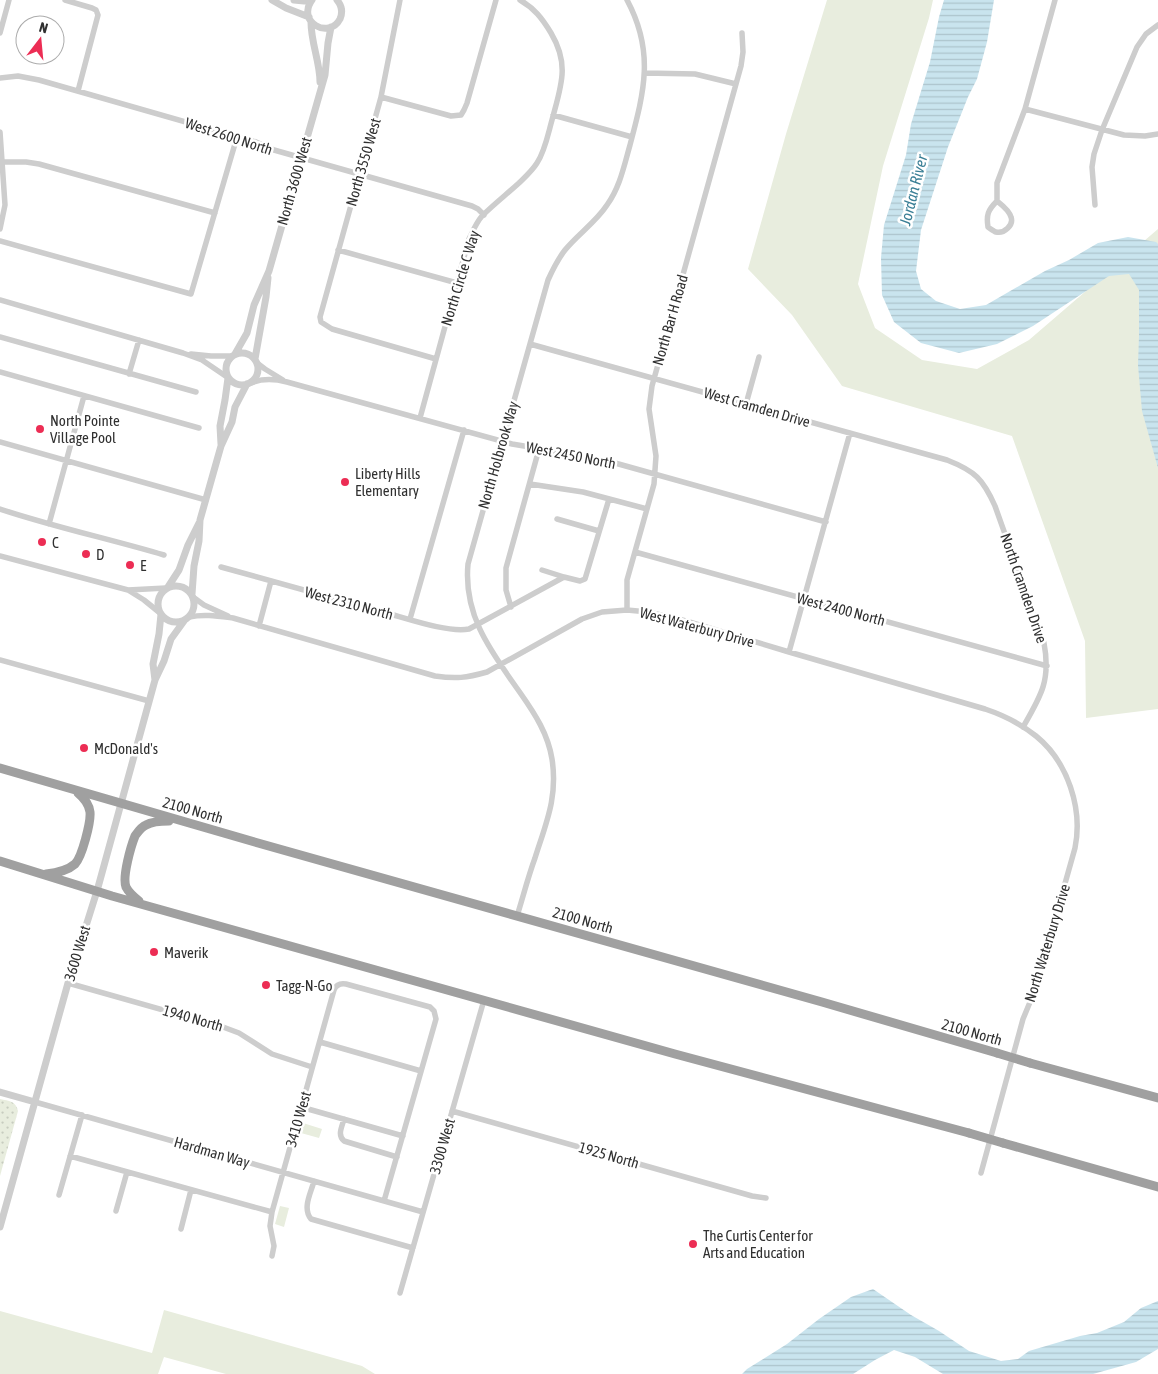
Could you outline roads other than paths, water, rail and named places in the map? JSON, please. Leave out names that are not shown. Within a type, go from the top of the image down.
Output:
[{"type":"highway","name":"2100 North","points":[[0,768],[180,821],[1158,1098]]},
{"type":"highway","points":[[41,874],[65,870],[80,857],[90,814],[85,800],[74,790]]},
{"type":"highway","points":[[144,905],[132,895],[125,882],[125,872],[134,839],[142,828],[152,822],[180,821]]},
{"type":"highway","points":[[0,861],[144,905],[1158,1187]]},
{"type":"street","points":[[0,32],[9,0]]},
{"type":"street","points":[[65,0],[92,8],[98,12],[78,91]]},
{"type":"street","points":[[272,0],[310,20],[320,28],[331,27],[340,20],[343,0]]},
{"type":"street","points":[[294,0],[304,2],[311,0]]},
{"type":"street","name":"North 3600 West","points":[[311,0],[308,8],[312,44],[320,73],[319,90]]},
{"type":"street","points":[[337,0],[342,8]]},
{"type":"street","name":"North 3550 West","points":[[400,0],[381,97],[320,317],[321,322],[332,329],[436,359]]},
{"type":"street","points":[[381,97],[451,116],[461,115],[467,103],[496,0]]},
{"type":"street","name":"North Circle C Way","points":[[420,418],[469,239],[484,215],[537,164],[545,144],[562,78],[561,56],[556,43],[538,14],[520,0]]},
{"type":"street","name":"North Holbrook Way","points":[[517,916],[549,817],[553,797],[554,769],[551,750],[542,726],[500,664],[478,625],[469,600],[467,587],[468,564],[548,280],[566,249],[597,219],[613,196],[632,137],[641,104],[645,73],[644,52],[640,34],[626,0]]},
{"type":"street","points":[[997,201],[1011,216],[1012,222],[1004,232],[996,232],[988,227],[986,218],[991,207],[997,201],[997,183],[1025,110],[1055,0]]},
{"type":"street","points":[[1095,205],[1092,160],[1102,130],[1137,47],[1146,34],[1158,26]]},
{"type":"street","name":"North 3600 West","points":[[233,355],[247,333],[254,305],[269,271],[319,90],[325,75],[331,27]]},
{"type":"street","name":"North Bar H Road","points":[[627,610],[627,580],[656,475],[656,456],[649,409],[650,396],[743,59],[742,33]]},
{"type":"street","points":[[645,73],[695,74],[736,84]]},
{"type":"street","name":"West 2600 North","points":[[0,78],[18,76],[32,78],[78,91],[256,142],[300,158],[472,206],[484,215]]},
{"type":"street","points":[[1025,110],[1124,135],[1158,134]]},
{"type":"street","points":[[553,115],[632,137]]},
{"type":"street","points":[[0,132],[5,205],[0,229]]},
{"type":"street","points":[[0,241],[191,294],[238,137]]},
{"type":"street","points":[[2,162],[39,164],[215,213]]},
{"type":"street","points":[[338,250],[457,283]]},
{"type":"street","name":"North 3600 West","points":[[256,361],[269,271]]},
{"type":"street","points":[[0,300],[183,353],[202,360],[234,383],[249,383]]},
{"type":"street","points":[[0,337],[196,392]]},
{"type":"street","points":[[129,374],[139,340]]},
{"type":"street","name":"West Cramden Drive","points":[[530,344],[947,460],[967,469],[981,479]]},
{"type":"street","points":[[155,680],[153,664],[159,634],[159,597],[178,572],[188,544],[200,520],[221,446],[232,422],[235,407],[258,372],[256,361],[252,356],[244,353],[211,356],[183,353]]},
{"type":"street","points":[[221,446],[220,426],[228,377],[227,364],[233,355]]},
{"type":"street","points":[[746,404],[759,358]]},
{"type":"street","name":"West 2450 North","points":[[256,361],[265,369],[288,382]]},
{"type":"street","points":[[0,372],[199,428]]},
{"type":"street","name":"West 2450 North","points":[[249,383],[268,379],[288,382],[502,441],[595,458],[826,522]]},
{"type":"street","points":[[48,524],[84,396]]},
{"type":"street","points":[[410,619],[464,430]]},
{"type":"street","points":[[789,652],[850,433]]},
{"type":"street","points":[[0,442],[206,500]]},
{"type":"street","points":[[511,607],[506,590],[506,568],[539,449]]},
{"type":"street","name":"North Cramden Drive","points":[[981,479],[996,506],[1044,643],[1047,666],[1044,687],[1023,727]]},
{"type":"street","points":[[530,484],[583,492],[647,509]]},
{"type":"street","points":[[542,570],[577,581],[583,581],[586,577],[608,500]]},
{"type":"street","points":[[0,509],[48,524],[164,554]]},
{"type":"street","points":[[557,519],[600,531]]},
{"type":"street","points":[[155,680],[164,662],[171,639],[194,608],[194,566],[199,541],[200,520]]},
{"type":"street","name":"West 2400 North","points":[[635,552],[1047,666]]},
{"type":"street","points":[[0,556],[128,590],[144,600],[168,620],[173,622],[186,619]]},
{"type":"street","name":"West 2310 North","points":[[221,567],[410,619],[450,629],[462,630],[478,625],[564,577]]},
{"type":"street","points":[[259,626],[271,581]]},
{"type":"street","points":[[128,590],[167,588],[176,585],[187,589],[193,596]]},
{"type":"street","name":"West Waterbury Drive","points":[[193,596],[204,605],[233,618],[435,676],[454,679],[471,677],[487,672],[582,620],[602,612],[627,610],[648,612],[686,621],[985,709],[1001,714],[1023,727]]},
{"type":"street","name":"West Waterbury Drive","points":[[186,619],[198,615],[233,618]]},
{"type":"street","points":[[0,660],[149,702]]},
{"type":"street","name":"3600 West","points":[[0,1227],[68,983],[97,891],[155,680]]},
{"type":"street","name":"North Waterbury Drive","points":[[981,1173],[1023,1019],[1035,990],[1076,848],[1078,834],[1074,799],[1063,770],[1047,746],[1023,727]]},
{"type":"street","name":"1940 North","points":[[68,983],[231,1029],[272,1054],[312,1067]]},
{"type":"street","name":"3410 West","points":[[272,1256],[274,1246],[270,1226],[272,1212],[334,990],[338,984],[346,984],[430,1007],[434,1011],[436,1019],[421,1071]]},
{"type":"street","name":"3300 West","points":[[400,1293],[484,1000]]},
{"type":"street","points":[[320,1042],[421,1071],[384,1201]]},
{"type":"street","name":"Hardman Way","points":[[0,1092],[423,1212]]},
{"type":"street","points":[[301,1107],[403,1136]]},
{"type":"street","name":"1925 North","points":[[452,1111],[752,1196],[766,1198]]},
{"type":"street","points":[[59,1195],[82,1115]]},
{"type":"street","points":[[344,1119],[340,1134],[344,1141],[397,1157]]},
{"type":"street","points":[[70,1156],[272,1212]]},
{"type":"street","points":[[116,1212],[126,1172]]},
{"type":"street","points":[[314,1181],[307,1208],[309,1217],[413,1248]]},
{"type":"street","points":[[181,1229],[191,1190]]},
{"type":"water","name":"Jordan River","points":[[944,0],[994,0],[987,42],[977,79],[948,147],[921,230],[916,271],[921,289],[936,301],[960,309],[986,305],[1098,243],[1128,237],[1156,242],[1158,244],[1158,468],[1142,411],[1138,365],[1139,290],[1129,274],[1109,276],[1033,326],[997,344],[959,353],[921,343],[894,322],[882,295],[881,258],[884,225],[906,155],[911,124],[930,62]]},
{"type":"water","points":[[873,1289],[969,1351],[1001,1361],[1018,1359],[1029,1351],[1097,1333],[1124,1322],[1141,1308],[1158,1301],[1158,1349],[1136,1362],[1093,1374],[943,1374],[915,1357],[894,1350],[853,1374],[742,1374],[851,1297]]},
{"type":"place","name":"North Pointe Village Pool","points":[[40,429]]},
{"type":"place","name":"Liberty Hills Elementary","points":[[345,482]]},
{"type":"place","name":"C","points":[[42,542]]},
{"type":"place","name":"D","points":[[86,554]]},
{"type":"place","name":"E","points":[[130,565]]},
{"type":"place","name":"McDonald's","points":[[84,748]]},
{"type":"place","name":"Maverik","points":[[154,952]]},
{"type":"place","name":"Tagg-N-Go","points":[[266,985]]},
{"type":"place","name":"The Curtis Center for Arts and Education","points":[[693,1244]]}]
